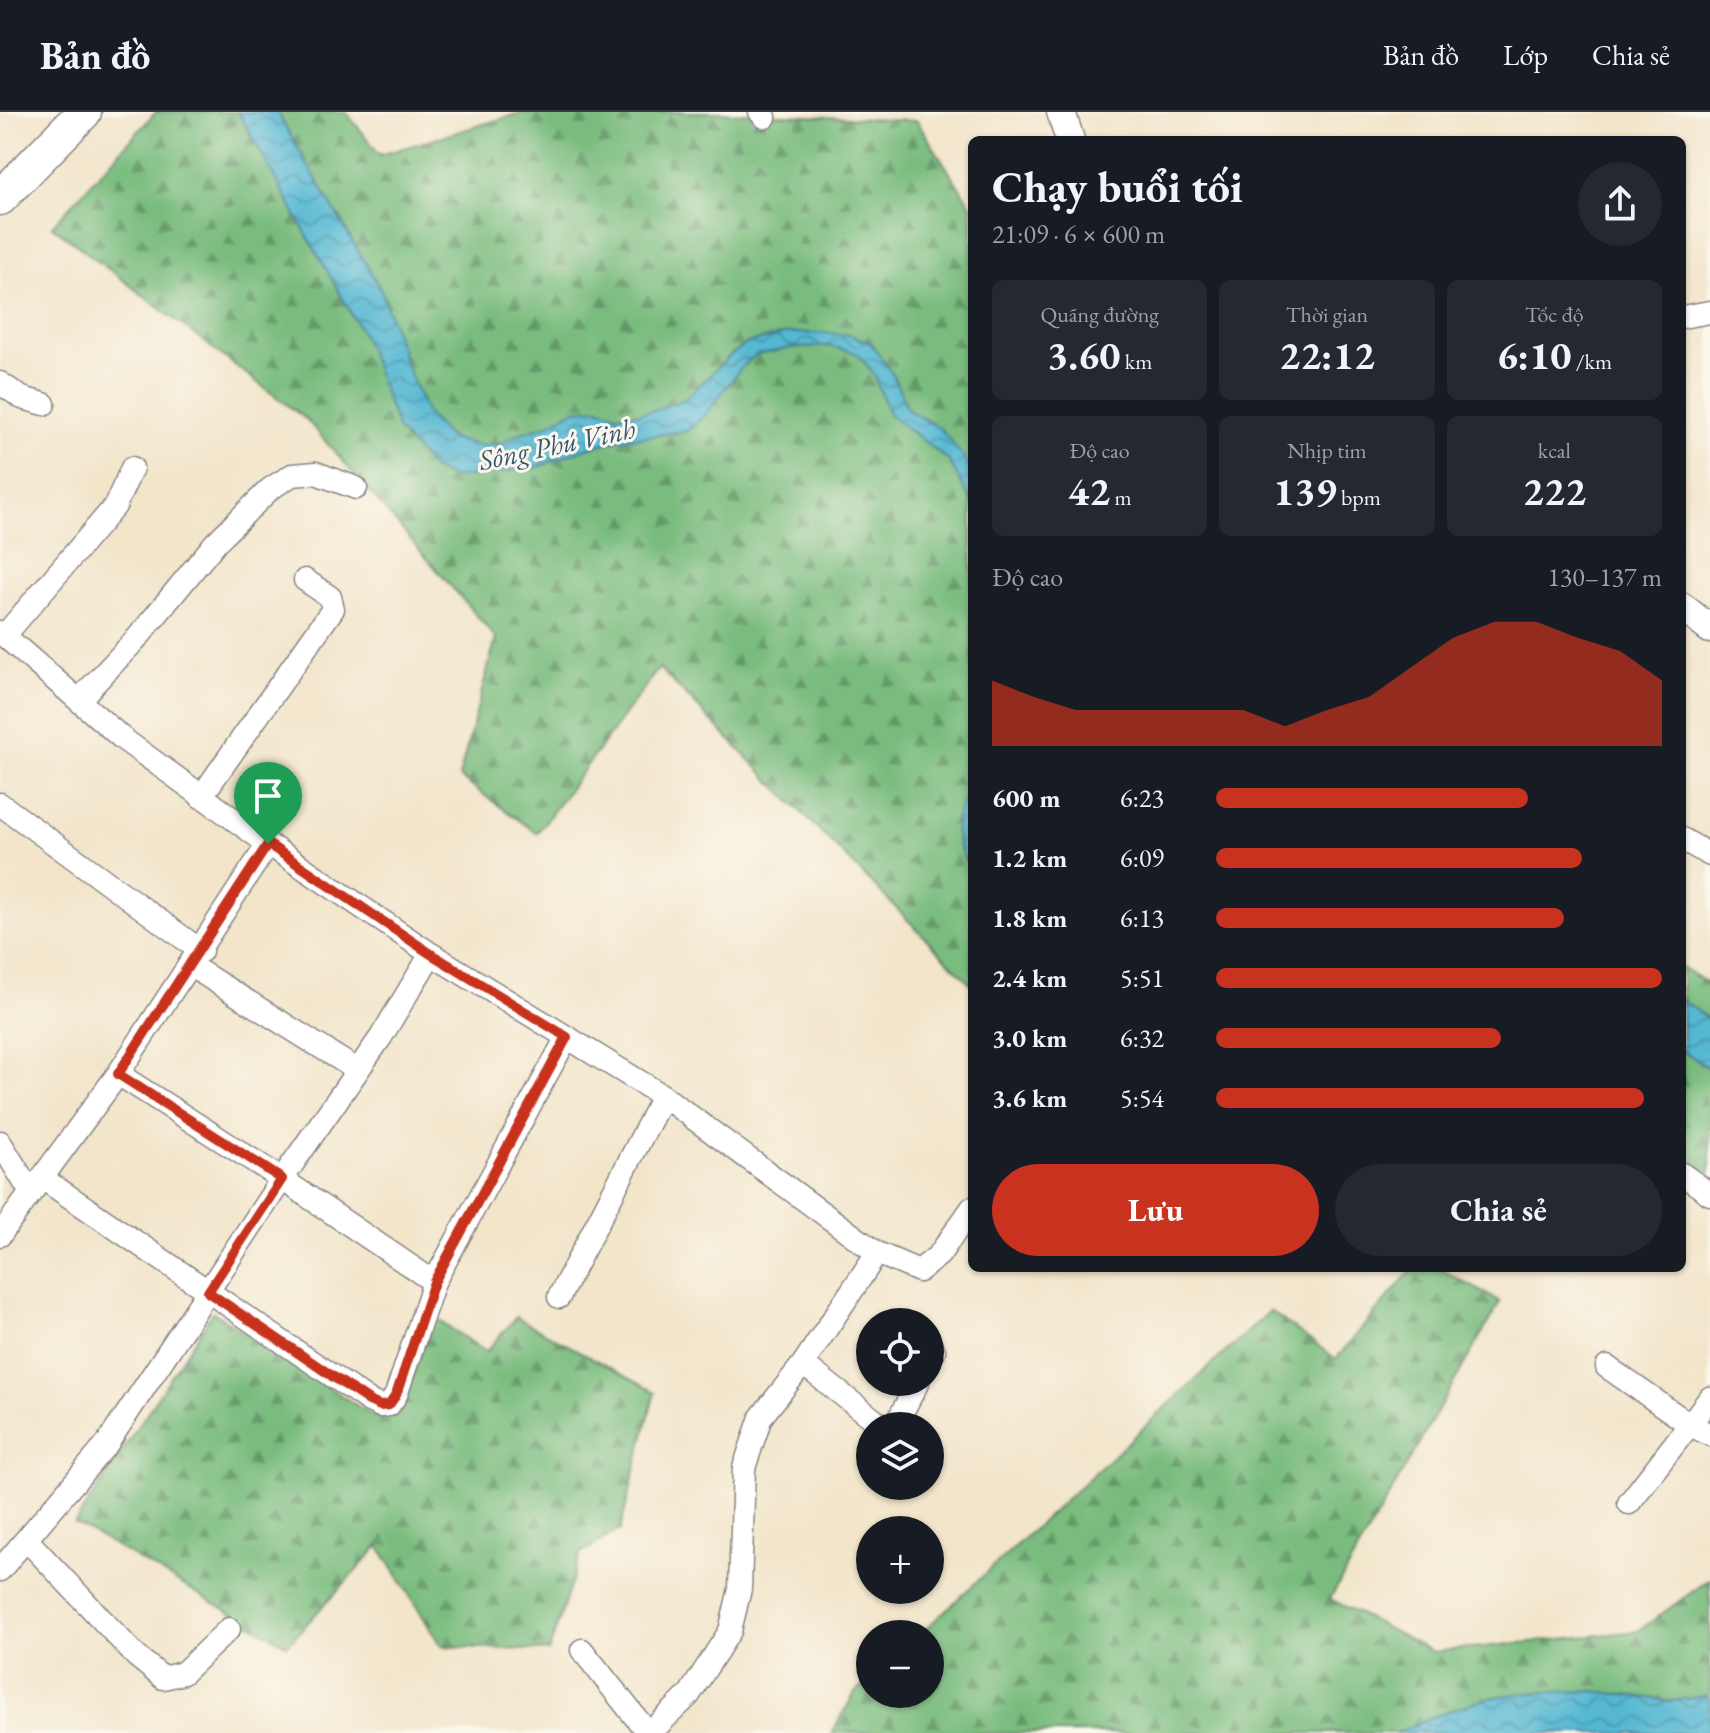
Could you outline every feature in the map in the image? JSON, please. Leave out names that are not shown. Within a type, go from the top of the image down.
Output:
[{"type":"highway","points":[[0,198],[84,112]]},
{"type":"main road","points":[[1061,112],[1069,136]]},
{"type":"street","points":[[1686,316],[1710,312]]},
{"type":"street","points":[[0,383],[22,398],[44,404]]},
{"type":"street","points":[[132,468],[115,506],[2,634],[123,739],[201,797],[431,954],[663,1096],[877,1253],[919,1271],[939,1255],[968,1214]]},
{"type":"street","points":[[79,700],[139,636],[216,542],[270,489],[292,475],[316,473],[356,488]]},
{"type":"street","points":[[201,797],[333,609],[330,597],[305,580]]},
{"type":"street","points":[[0,804],[196,958],[357,1070]]},
{"type":"street","points":[[1686,841],[1710,855]]},
{"type":"street","points":[[0,1235],[118,1074],[268,844]]},
{"type":"street","points":[[0,1570],[107,1444],[282,1179],[387,1028],[431,954]]},
{"type":"street","points":[[0,1142],[36,1185],[208,1292],[369,1401],[380,1406],[389,1405],[396,1395],[434,1282],[567,1037]]},
{"type":"street","points":[[118,1074],[282,1179],[434,1282]]},
{"type":"street","points":[[559,1297],[663,1096]]},
{"type":"street","points":[[1686,1177],[1710,1194]]},
{"type":"street","points":[[582,1650],[649,1733],[689,1695],[730,1631],[740,1589],[744,1468],[761,1417],[803,1364],[877,1253]]},
{"type":"street","points":[[803,1364],[878,1423],[889,1425],[897,1422],[911,1396]]},
{"type":"street","points":[[1607,1367],[1710,1435]]},
{"type":"street","points":[[1629,1503],[1710,1398]]},
{"type":"street","points":[[27,1540],[136,1656],[163,1678],[183,1673],[229,1629]]},
{"type":"green space","points":[[156,112],[346,112],[380,155],[524,112],[716,112],[917,121],[968,201],[968,981],[659,668],[537,833],[459,777],[496,638],[307,420],[52,226]]},
{"type":"green space","points":[[1686,970],[1710,985],[1710,1179],[1686,1166]]},
{"type":"green space","points":[[1410,1272],[1446,1272],[1500,1302],[1330,1599],[1433,1652],[1638,1631],[1710,1579],[1710,1733],[832,1733],[856,1692],[856,1708],[944,1708],[944,1620],[935,1620],[1270,1311],[1336,1359]]},
{"type":"green space","points":[[213,1312],[376,1418],[400,1413],[434,1317],[486,1352],[516,1317],[655,1392],[620,1530],[581,1553],[549,1651],[441,1646],[379,1546],[287,1645],[75,1523]]},
{"type":"water","name":"Sông Phú Vinh","points":[[238,112],[277,112],[381,290],[407,367],[427,414],[451,439],[483,446],[500,444],[574,410],[599,408],[617,414],[637,414],[657,409],[685,399],[732,354],[748,343],[789,333],[851,335],[871,343],[893,375],[908,410],[940,428],[964,458],[968,466],[968,495],[948,460],[890,415],[872,371],[856,353],[827,346],[792,348],[756,355],[742,367],[704,416],[687,431],[618,440],[583,449],[539,467],[453,478],[434,470],[398,430],[363,335]]},
{"type":"water","points":[[968,794],[968,865],[960,850],[956,829],[956,819]]},
{"type":"water","points":[[1686,1003],[1710,1020],[1710,1069],[1686,1053]]},
{"type":"water","points":[[1594,1691],[1672,1701],[1710,1695],[1710,1733],[1396,1733],[1432,1717],[1495,1697]]},
{"type":"route","points":[[268,844],[431,954],[567,1037],[434,1282],[396,1395],[389,1405],[380,1406],[369,1401],[208,1292],[282,1179],[118,1074],[268,844]]}]
